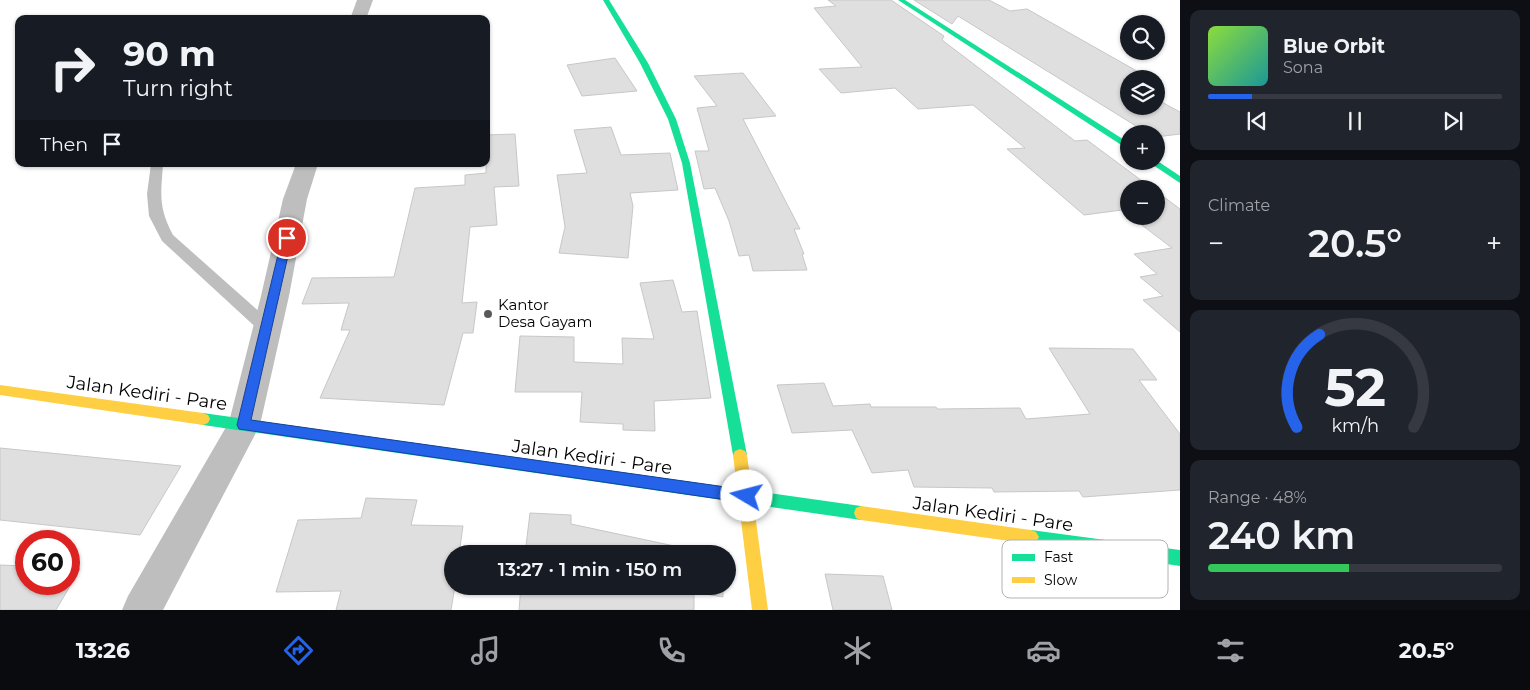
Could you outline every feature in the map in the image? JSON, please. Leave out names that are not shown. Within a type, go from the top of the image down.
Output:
[{"type":"street","points":[[359,15],[365,0]]},
{"type":"street","points":[[606,0],[644,63],[672,119],[686,163],[747,496],[748,529],[760,610]]},
{"type":"street","points":[[901,0],[1120,141]]},
{"type":"street","points":[[142,610],[244,425],[295,199],[306,167]]},
{"type":"street","points":[[1165,170],[1180,180]]},
{"type":"street","name":"Jalan Kediri - Pare","points":[[0,390],[1054,540]]},
{"type":"lane","points":[[157,167],[154,194],[156,216],[167,238],[267,328]]},
{"type":"building","points":[[828,0],[891,0],[944,36],[942,40],[1075,141],[1087,140],[1120,164],[1120,170],[1127,170],[1141,180],[1120,180],[1120,210],[1084,215],[1007,149],[1025,148],[973,105],[918,109],[895,88],[841,93],[819,69],[862,67],[814,8],[836,6]]},
{"type":"building","points":[[914,0],[989,0],[1010,11],[1027,9],[1135,70],[1120,70],[1120,115],[1165,115],[1165,104],[1180,112],[1180,134],[1165,136],[1165,125],[1134,125],[958,16],[952,24]]},
{"type":"building","points":[[615,58],[637,91],[582,96],[567,65]]},
{"type":"building","points":[[743,73],[776,116],[743,119],[800,229],[794,229],[804,254],[802,254],[807,270],[753,271],[749,255],[739,256],[729,221],[715,188],[704,189],[695,151],[709,151],[697,108],[717,106],[694,76]]},
{"type":"building","points":[[611,127],[621,155],[670,153],[678,190],[630,193],[633,206],[628,258],[559,253],[565,227],[557,175],[587,173],[574,130]]},
{"type":"building","points":[[515,134],[519,186],[494,187],[497,225],[470,227],[462,303],[477,302],[473,333],[463,333],[444,405],[320,398],[350,330],[341,330],[349,303],[302,304],[312,278],[394,277],[415,188],[465,185],[465,175],[486,173],[486,167],[490,167],[490,135]]},
{"type":"building","points":[[1165,198],[1180,209],[1180,332],[1143,300],[1163,296],[1140,277],[1157,274],[1134,254],[1172,248],[1142,225],[1165,225]]},
{"type":"building","points":[[673,280],[682,312],[697,311],[711,398],[654,401],[655,431],[623,430],[623,424],[580,422],[582,392],[515,392],[520,336],[574,337],[574,362],[623,364],[622,338],[654,339],[640,283]]},
{"type":"building","points":[[1049,348],[1133,349],[1157,380],[1139,380],[1180,434],[1180,490],[1083,497],[1079,491],[994,492],[992,488],[914,487],[908,470],[872,473],[852,430],[792,433],[777,385],[824,383],[833,406],[870,404],[871,407],[936,407],[937,409],[1020,408],[1026,419],[1090,414]]},
{"type":"building","points":[[0,448],[181,466],[140,535],[0,520]]},
{"type":"building","points":[[366,498],[417,500],[411,525],[463,526],[460,545],[444,545],[444,595],[454,595],[451,610],[336,610],[341,591],[276,592],[298,520],[361,518]]},
{"type":"building","points":[[530,513],[571,515],[571,524],[670,545],[526,545]]},
{"type":"building","points":[[0,565],[15,566],[15,595],[65,595],[56,610],[0,610]]},
{"type":"building","points":[[825,574],[883,576],[892,610],[833,610]]},
{"type":"building","points":[[520,595],[694,595],[694,610],[519,610]]},
{"type":"traffic: fast","points":[[606,0],[644,63],[672,119],[686,163],[740,455]]},
{"type":"traffic: fast","points":[[901,0],[1120,141]]},
{"type":"traffic: fast","points":[[1165,170],[1180,180]]},
{"type":"traffic: fast","points":[[203,419],[861,513]]},
{"type":"traffic: fast","points":[[1031,537],[1052,540]]},
{"type":"traffic: fast","points":[[1168,556],[1180,558]]},
{"type":"traffic: slow","points":[[0,390],[203,419]]},
{"type":"traffic: slow","points":[[740,455],[760,610]]},
{"type":"traffic: slow","points":[[861,513],[1031,537]]},
{"type":"place","name":"Kantor Desa Gayam","points":[[488,314]]},
{"type":"route","points":[[287,238],[244,425],[747,496]]}]
